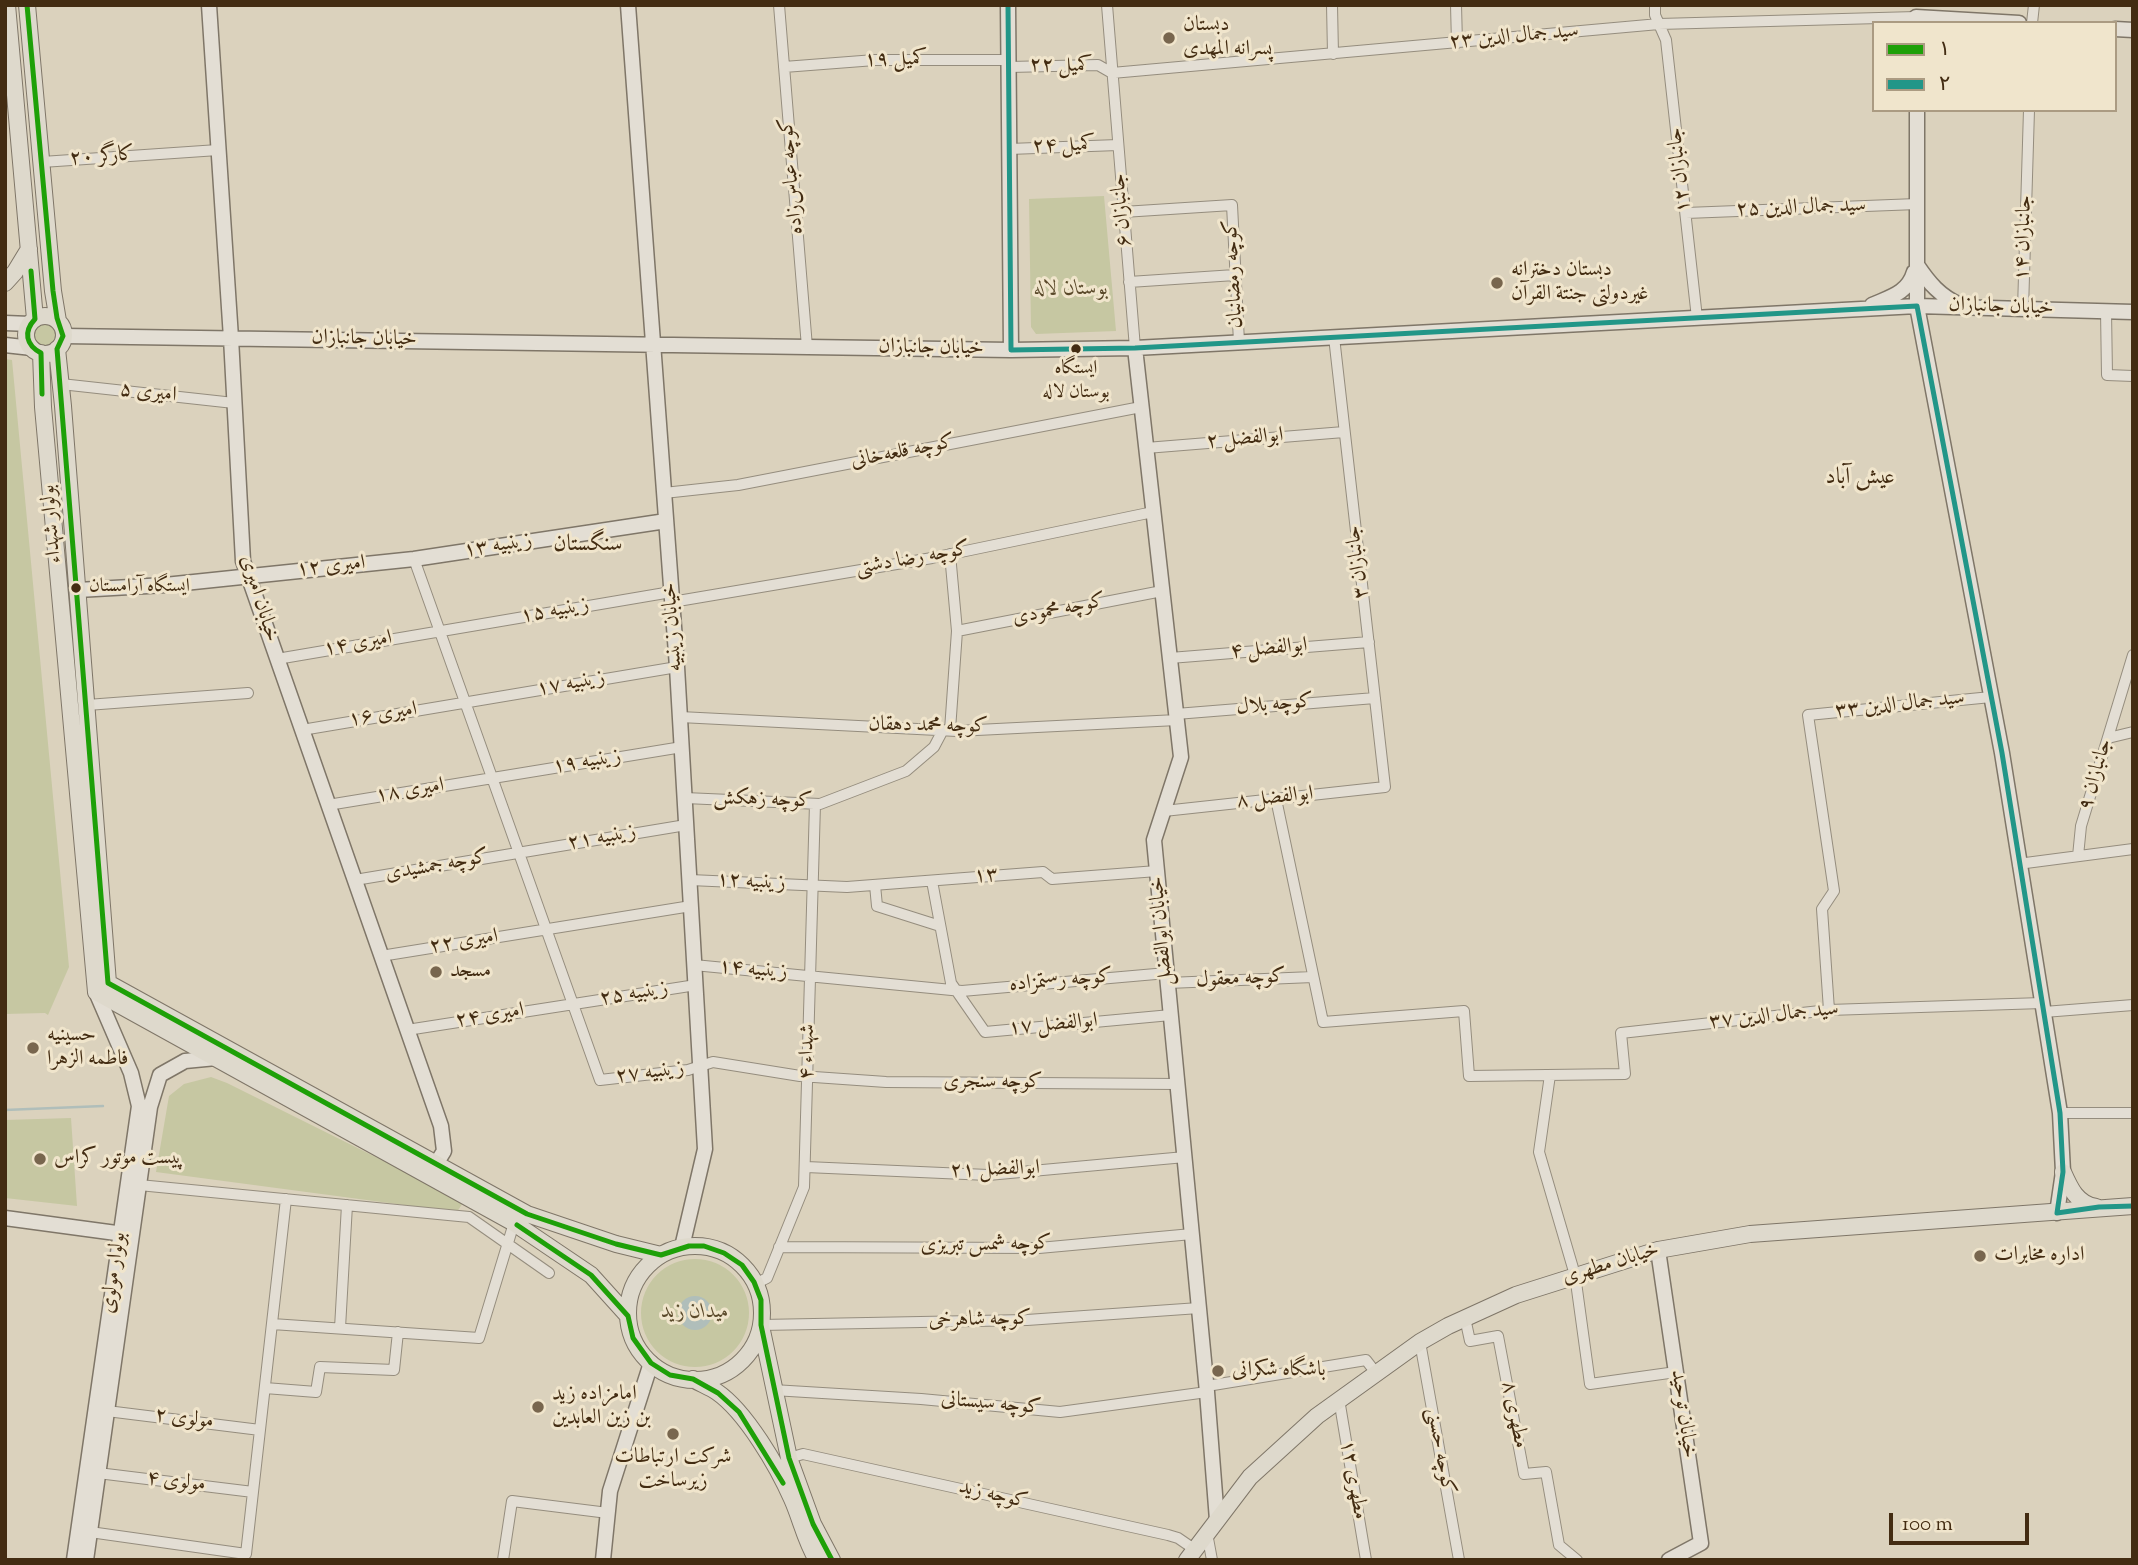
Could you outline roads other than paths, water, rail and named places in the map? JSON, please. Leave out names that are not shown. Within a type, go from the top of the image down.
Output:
[{"type":"main road","points":[[7,5],[11,107],[29,249],[33,321],[27,338],[50,341]]},
{"type":"main road","points":[[27,5],[42,162],[50,341]]},
{"type":"main road","points":[[5,283],[29,249]]},
{"type":"main road","points":[[33,321],[47,316],[50,341]]},
{"type":"main road","name":"بولوار شهداء","points":[[50,341],[64,406],[108,983],[514,1223],[591,1275],[628,1316]]},
{"type":"main road","name":"بولوار شهداء","points":[[50,341],[43,407],[96,992],[216,1058],[436,1164],[527,1214],[616,1244],[661,1255]]},
{"type":"main road","points":[[43,407],[45,399],[52,396],[60,399],[64,406]]},
{"type":"main road","points":[[2063,1172],[2081,1202],[2093,1206]]},
{"type":"main road","points":[[2063,1172],[2061,1210],[2093,1206],[2133,1206]]},
{"type":"main road","name":"خیابان مطهری","points":[[1191,1554],[1250,1477],[1317,1416],[1420,1342],[1516,1295],[1658,1250],[1750,1234],[2061,1210]]},
{"type":"main road","points":[[817,1560],[792,1500],[758,1440],[732,1406],[718,1393],[693,1379],[670,1374],[651,1363],[636,1345],[628,1316],[631,1292],[648,1265],[661,1255],[682,1247],[704,1247],[724,1253],[742,1265],[755,1284],[761,1306],[761,1325],[773,1390],[789,1458],[813,1524],[832,1560]]},
{"type":"main road","points":[[693,1379],[716,1376],[737,1365],[752,1347],[761,1325]]},
{"type":"street","name":"خیابان امیری","points":[[209,5],[243,561],[441,1126],[444,1151],[436,1164]]},
{"type":"street","name":"خیابان زینبیه","points":[[628,5],[677,667],[705,1149],[682,1247]]},
{"type":"street","name":"کوچه عباس‌زاده","points":[[779,5],[807,347]]},
{"type":"street","points":[[1008,5],[1012,350]]},
{"type":"street","name":"جانبازان ۶","points":[[1107,5],[1135,348]]},
{"type":"street","points":[[1332,5],[1333,54]]},
{"type":"street","points":[[1456,5],[1457,43]]},
{"type":"street","name":"جانبازان ۱۲","points":[[1655,5],[1655,15],[1666,40],[1697,318]]},
{"type":"street","points":[[1916,15],[1993,21]]},
{"type":"street","name":"سید جمال الدین ۲۳","points":[[1112,73],[1659,24],[1916,15]]},
{"type":"street","name":"کمیل ۱۹","points":[[784,67],[875,60],[1008,63]]},
{"type":"street","name":"کمیل ۲۲","points":[[1008,63],[1098,65],[1112,73]]},
{"type":"street","points":[[1917,112],[1917,306],[1991,697],[2060,1113],[2063,1172]]},
{"type":"street","name":"جانبازان ۱۴","points":[[2023,309],[2029,112]]},
{"type":"street","name":"کمیل ۲۴","points":[[1009,149],[1118,145]]},
{"type":"street","name":"کارگر ۲۰","points":[[42,162],[218,150]]},
{"type":"street","name":"سید جمال الدین ۲۵","points":[[1686,213],[1917,204]]},
{"type":"street","name":"کوچه رمضانیان","points":[[1123,212],[1232,205],[1239,342]]},
{"type":"street","points":[[1916,264],[1930,285],[1949,300],[1966,307]]},
{"type":"street","points":[[1865,309],[1903,291],[1913,278],[1916,264]]},
{"type":"street","points":[[1129,282],[1236,275]]},
{"type":"street","name":"خیابان جانبازان","points":[[5,345],[50,341],[231,338],[1012,350],[1135,348],[1917,306],[2133,312]]},
{"type":"street","points":[[2106,311],[2107,375],[2133,376]]},
{"type":"street","points":[[5,323],[33,321]]},
{"type":"street","name":"جانبازان ۳","points":[[1334,337],[1385,786]]},
{"type":"street","name":"خیابان ابوالفضل","points":[[1135,348],[1181,757],[1154,840],[1207,1389],[1212,1526]]},
{"type":"street","name":"امیری ۵","points":[[61,384],[234,403]]},
{"type":"street","name":"کوچه قلعه‌خانی","points":[[664,493],[738,485],[1141,407]]},
{"type":"street","name":"ابوالفضل ۲","points":[[1146,448],[1345,432]]},
{"type":"street","name":"کوچه رضا دشتی","points":[[671,597],[950,554],[1153,512]]},
{"type":"street","name":"زینبیه ۱۳","points":[[414,559],[666,521]]},
{"type":"street","points":[[947,730],[957,631],[950,554]]},
{"type":"street","points":[[414,559],[573,1004]]},
{"type":"street","name":"امیری ۱۲","points":[[78,590],[165,585],[414,559]]},
{"type":"street","name":"کوچه محمودی","points":[[957,631],[1162,591]]},
{"type":"street","name":"زینبیه ۱۵","points":[[440,632],[671,597]]},
{"type":"street","name":"امیری ۱۴","points":[[277,659],[440,632]]},
{"type":"street","name":"ابوالفضل ۴","points":[[1170,659],[1368,642]]},
{"type":"street","name":"جانبازان ۹","points":[[2078,856],[2081,826],[2133,654]]},
{"type":"street","name":"زینبیه ۱۷","points":[[465,702],[677,667]]},
{"type":"street","points":[[87,705],[248,693]]},
{"type":"street","name":"سید جمال الدین ۳۳","points":[[1829,1010],[1822,909],[1834,891],[1808,715],[1991,697]]},
{"type":"street","name":"کوچه بلال","points":[[1176,717],[1375,698]]},
{"type":"street","name":"امیری ۱۶","points":[[302,730],[465,702]]},
{"type":"street","name":"کوچه محمد دهقان","points":[[680,717],[947,730],[1176,717]]},
{"type":"street","name":"کوچه زهکش","points":[[685,798],[815,804],[906,771],[934,747],[947,730]]},
{"type":"street","points":[[2108,738],[2133,732]]},
{"type":"street","name":"زینبیه ۱۹","points":[[492,778],[682,747]]},
{"type":"street","name":"امیری ۱۸","points":[[328,805],[492,778]]},
{"type":"street","name":"ابوالفضل ۸","points":[[1164,811],[1385,786]]},
{"type":"street","points":[[1276,799],[1323,1022],[1464,1011],[1469,1076],[1550,1075],[1539,1152],[1575,1275],[1590,1384],[1676,1372]]},
{"type":"street","name":"شهداء ۴","points":[[755,1284],[766,1279],[804,1187],[815,804]]},
{"type":"street","name":"زینبیه ۲۱","points":[[519,853],[686,825]]},
{"type":"street","points":[[2018,864],[2133,849]]},
{"type":"street","name":"کوچه جمشیدی","points":[[355,880],[519,853]]},
{"type":"street","name":"۱۳","points":[[813,886],[875,885],[1043,872],[1052,879],[1157,871]]},
{"type":"street","name":"زینبیه ۱۲","points":[[690,880],[813,886]]},
{"type":"street","points":[[932,881],[951,983],[956,990]]},
{"type":"street","points":[[875,885],[877,906],[940,926]]},
{"type":"street","name":"امیری ۲۲","points":[[381,956],[691,906]]},
{"type":"street","name":"زینبیه ۱۴","points":[[694,965],[956,990]]},
{"type":"street","name":"کوچه معقول","points":[[1167,978],[1313,977]]},
{"type":"street","name":"کوچه رستمزاده","points":[[956,990],[1167,978]]},
{"type":"street","name":"زینبیه ۲۵","points":[[573,1004],[696,985]]},
{"type":"street","name":"ابوالفضل ۱۷","points":[[956,990],[985,1032],[1171,1015]]},
{"type":"street","name":"بولوار مولوی","points":[[86,1560],[107,1410],[126,1234],[139,1185],[145,1107],[96,992]]},
{"type":"street","name":"امیری ۲۴","points":[[407,1030],[573,1004]]},
{"type":"street","name":"زینبیه ۲۷","points":[[573,1004],[600,1080],[688,1070],[713,1062],[808,1075]]},
{"type":"street","name":"سید جمال الدین ۳۷","points":[[1550,1075],[1625,1074],[1621,1033],[1829,1010],[2133,1005]]},
{"type":"street","name":"بولوار مولوی","points":[[74,1560],[145,1107],[160,1075],[185,1061],[216,1058]]},
{"type":"street","name":"کوچه سنجری","points":[[808,1075],[886,1082],[1178,1084]]},
{"type":"street","points":[[2060,1113],[2133,1113]]},
{"type":"street","name":"ابوالفضل ۲۱","points":[[806,1167],[988,1175],[1185,1157]]},
{"type":"street","points":[[139,1185],[469,1217],[549,1273]]},
{"type":"street","points":[[90,1532],[246,1554],[286,1199]]},
{"type":"street","points":[[469,1217],[474,1200]]},
{"type":"street","points":[[340,1328],[347,1205]]},
{"type":"street","points":[[5,1218],[126,1234]]},
{"type":"street","points":[[272,1324],[479,1338],[514,1223]]},
{"type":"street","name":"کوچه شمس تبریزی","points":[[779,1247],[1039,1248],[1192,1234]]},
{"type":"street","name":"خیابان توحید","points":[[1658,1250],[1701,1543],[1669,1560]]},
{"type":"street","name":"کوچه شاهرخی","points":[[761,1325],[1027,1320],[1199,1308]]},
{"type":"street","name":"مطهری ۸","points":[[1465,1318],[1470,1341],[1498,1336],[1524,1474],[1546,1472],[1559,1545],[1577,1560]]},
{"type":"street","points":[[265,1388],[316,1392],[320,1367],[394,1370],[398,1332]]},
{"type":"street","name":"کوچه حسنی","points":[[1420,1342],[1459,1560]]},
{"type":"street","name":"کوچه سیستانی","points":[[773,1390],[921,1398],[1060,1412],[1366,1360],[1376,1373]]},
{"type":"street","points":[[603,1560],[610,1491],[651,1363]]},
{"type":"street","name":"مطهری ۱۲","points":[[1339,1399],[1366,1560]]},
{"type":"street","name":"مولوی ۲","points":[[107,1410],[260,1430]]},
{"type":"street","name":"کوچه زید","points":[[789,1458],[803,1454],[1168,1535],[1178,1538],[1191,1554]]},
{"type":"street","name":"مولوی ۴","points":[[98,1473],[253,1492]]},
{"type":"street","points":[[503,1560],[512,1501],[608,1513]]},
{"type":"street","points":[[1212,1526],[1212,1560]]},
{"type":"street","points":[[203,1560],[205,1548]]},
{"type":"waterway","points":[[5,1110],[103,1106]]},
{"type":"place","name":"دبستان پسرانه المهدی","points":[[1169,38]]},
{"type":"place","name":"دبستان دخترانه غیردولتی جنتة القرآن","points":[[1497,283]]},
{"type":"place","name":"ایستگاه بوستان لاله","points":[[1076,349]]},
{"type":"place","name":"ایستگاه آرامستان","points":[[76,588]]},
{"type":"place","name":"مسجد","points":[[436,972]]},
{"type":"place","name":"حسینیه فاطمه الزهرا","points":[[33,1048]]},
{"type":"place","name":"پیست موتور کراس","points":[[40,1159]]},
{"type":"place","name":"اداره مخابرات","points":[[1980,1256]]},
{"type":"place","name":"باشگاه شکرانی","points":[[1218,1371]]},
{"type":"place","name":"امامزاده زید بن زین العابدین","points":[[538,1407]]},
{"type":"place","name":"شرکت ارتباطات زیرساخت","points":[[673,1434]]},
{"type":"district","name":"عیش آباد","points":[[1860,479]]},
{"type":"district","name":"سنگستان","points":[[588,546]]},
{"type":"park label","name":"بوستان لاله","points":[[1071,290]]},
{"type":"park label","name":"میدان زید","points":[[695,1313]]}]
